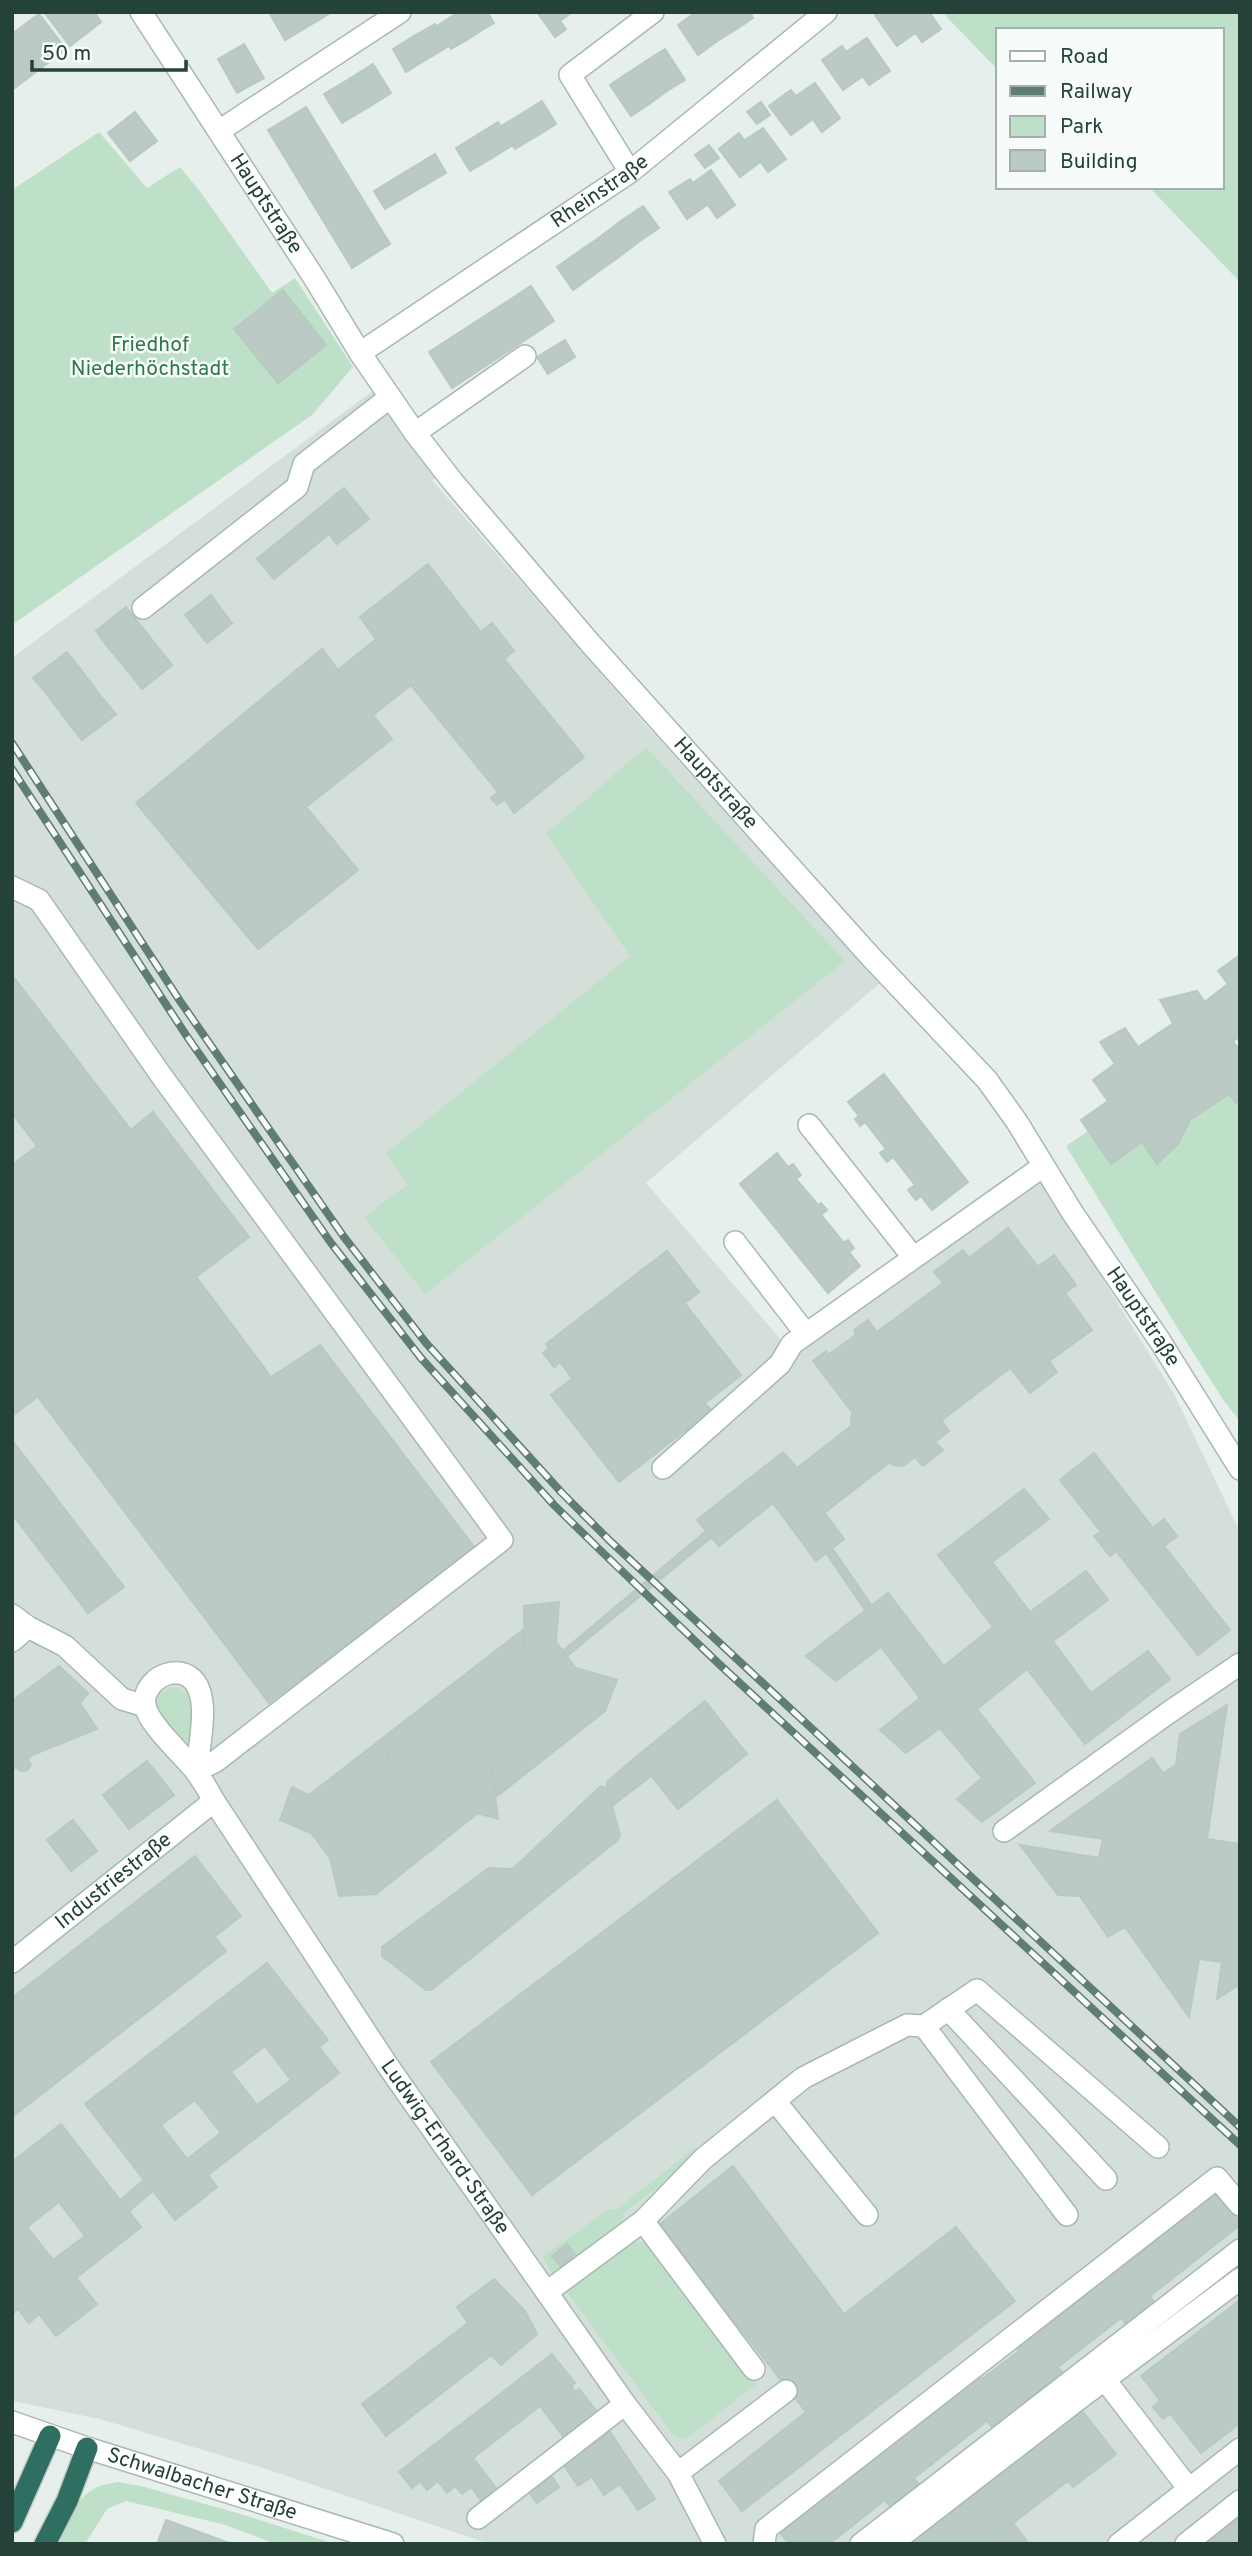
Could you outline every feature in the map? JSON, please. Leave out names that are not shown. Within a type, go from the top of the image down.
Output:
[{"type":"highway","points":[[12,2522],[50,2436]]},
{"type":"highway","points":[[45,2544],[67,2501],[87,2448]]},
{"type":"street","name":"Hauptstraße","points":[[141,12],[389,398],[415,433],[453,482],[590,643],[870,956],[987,1080],[1017,1122],[1042,1167],[1160,1340],[1240,1469]]},
{"type":"street","points":[[219,131],[400,12]]},
{"type":"street","points":[[630,172],[570,75],[653,12]]},
{"type":"street","name":"Rheinstraße","points":[[360,353],[630,172],[826,12]]},
{"type":"street","points":[[415,433],[525,356]]},
{"type":"street","points":[[143,608],[297,487],[304,464],[389,398]]},
{"type":"street","points":[[12,887],[39,900],[163,1078],[502,1540],[216,1761],[196,1770]]},
{"type":"street","points":[[809,1125],[913,1257]]},
{"type":"street","points":[[663,1468],[780,1364],[799,1339],[1042,1167]]},
{"type":"street","points":[[735,1242],[799,1339]]},
{"type":"street","points":[[18,1628],[65,1646],[122,1699],[145,1706],[149,1687],[157,1678],[179,1673],[190,1677],[199,1685],[202,1700],[196,1770]]},
{"type":"street","points":[[1004,1830],[1240,1664]]},
{"type":"street","name":"Ludwig-Erhard-Straße","points":[[145,1706],[153,1720],[196,1770],[388,2066],[625,2404],[678,2473],[715,2544]]},
{"type":"street","name":"Industriestraße","points":[[12,1962],[214,1801]]},
{"type":"street","points":[[547,2292],[643,2221],[703,2159],[803,2078],[906,2025],[924,2026],[977,1990],[1158,2147]]},
{"type":"street","points":[[948,2009],[1105,2179]]},
{"type":"street","points":[[924,2026],[1067,2215]]},
{"type":"street","points":[[775,2101],[867,2215]]},
{"type":"street","points":[[764,2544],[765,2529],[1217,2178],[1240,2205]]},
{"type":"street","points":[[643,2221],[754,2369]]},
{"type":"street","points":[[861,2544],[1240,2250]]},
{"type":"street","points":[[891,2544],[1240,2278]]},
{"type":"street","points":[[1105,2380],[1189,2489]]},
{"type":"street","points":[[678,2473],[786,2391]]},
{"type":"street","points":[[478,2518],[625,2404]]},
{"type":"street","name":"Schwalbacher Straße","points":[[12,2422],[393,2544]]},
{"type":"street","points":[[934,2488],[935,2481],[1003,2428]]},
{"type":"street","points":[[1119,2544],[1240,2449]]},
{"type":"street","points":[[1185,2544],[1240,2501]]},
{"type":"street","points":[[702,2544],[703,2517]]},
{"type":"shaded area","points":[[378,387],[441,474],[432,480],[637,715],[880,983],[646,1183],[782,1341],[1031,1163],[1174,1394],[1240,1532],[1240,2544],[490,2544],[260,2467],[100,2419],[12,2401],[12,658]]},
{"type":"green space","points":[[942,12],[1240,12],[1240,282],[1151,189],[1224,189],[1224,28],[996,28],[996,68]]},
{"type":"green space","name":"Friedhof Niederhöchstadt","points":[[99,132],[147,188],[180,167],[272,293],[295,278],[353,367],[312,415],[12,625],[12,190]]},
{"type":"green space","points":[[646,747],[845,961],[425,1294],[364,1217],[407,1185],[386,1153],[630,956],[546,834]]},
{"type":"green space","points":[[1229,1094],[1235,1102],[1240,1100],[1240,1421],[1224,1401],[1177,1327],[1066,1146],[1088,1131],[1111,1163],[1142,1142],[1158,1163],[1178,1144],[1190,1120]]},
{"type":"green space","points":[[171,1687],[178,1687],[189,1695],[196,1717],[191,1749],[166,1726],[158,1712],[159,1695]]},
{"type":"green space","points":[[700,2148],[699,2155],[623,2214],[622,2225],[554,2276],[542,2257],[609,2209],[617,2209],[693,2149]]},
{"type":"green space","points":[[631,2242],[643,2242],[650,2246],[756,2384],[685,2440],[673,2435],[566,2291]]},
{"type":"green space","points":[[118,2482],[244,2515],[335,2544],[276,2544],[222,2524],[126,2501],[107,2509],[85,2544],[57,2544],[78,2502],[93,2489]]},
{"type":"building","points":[[44,12],[94,12],[101,22],[70,46]]},
{"type":"building","points":[[269,12],[332,12],[285,40]]},
{"type":"building","points":[[459,12],[467,12],[479,32],[465,41],[451,17]]},
{"type":"building","points":[[467,12],[487,12],[494,23],[479,32]]},
{"type":"building","points":[[537,12],[572,12],[560,21],[566,29],[555,37]]},
{"type":"building","points":[[696,12],[716,42],[698,55],[678,25]]},
{"type":"building","points":[[696,12],[723,12],[735,30],[716,42]]},
{"type":"building","points":[[723,12],[750,12],[753,18],[735,30]]},
{"type":"building","points":[[880,12],[901,12],[915,33],[897,46],[875,15]]},
{"type":"building","points":[[901,12],[929,12],[941,29],[922,42]]},
{"type":"building","points":[[39,14],[66,49],[12,90],[12,34]]},
{"type":"building","points":[[451,17],[465,41],[451,49],[437,26]]},
{"type":"building","points":[[435,24],[449,46],[427,59],[414,36]]},
{"type":"building","points":[[414,36],[427,59],[406,72],[393,49]]},
{"type":"building","points":[[867,38],[890,71],[869,85],[846,52]]},
{"type":"building","points":[[244,44],[264,78],[237,93],[218,59]]},
{"type":"building","points":[[842,46],[863,76],[843,90],[822,60]]},
{"type":"building","points":[[665,49],[685,80],[667,91],[646,61]]},
{"type":"building","points":[[646,61],[667,91],[649,104],[628,73]]},
{"type":"building","points":[[373,64],[391,93],[367,108],[349,79]]},
{"type":"building","points":[[628,73],[649,104],[631,116],[610,85]]},
{"type":"building","points":[[349,79],[367,108],[342,123],[324,94]]},
{"type":"building","points":[[815,83],[840,118],[822,132],[796,96]]},
{"type":"building","points":[[791,90],[813,119],[791,135],[769,106]]},
{"type":"building","points":[[542,101],[556,124],[535,137],[521,114]]},
{"type":"building","points":[[761,102],[770,115],[757,124],[747,112]]},
{"type":"building","points":[[306,107],[390,244],[352,268],[268,130]]},
{"type":"building","points":[[135,112],[157,141],[130,161],[108,133]]},
{"type":"building","points":[[521,114],[535,137],[515,149],[501,126]]},
{"type":"building","points":[[498,122],[513,145],[492,158],[477,135]]},
{"type":"building","points":[[763,128],[786,159],[768,172],[745,140]]},
{"type":"building","points":[[739,133],[760,162],[740,177],[719,149]]},
{"type":"building","points":[[477,135],[492,158],[470,171],[456,148]]},
{"type":"building","points":[[709,145],[719,158],[705,168],[695,155]]},
{"type":"building","points":[[435,154],[446,173],[385,209],[374,191]]},
{"type":"building","points":[[711,170],[735,205],[717,218],[693,183]]},
{"type":"building","points":[[690,179],[707,205],[687,219],[669,192]]},
{"type":"building","points":[[643,206],[659,228],[637,243],[621,221]]},
{"type":"building","points":[[621,221],[637,243],[616,259],[600,237]]},
{"type":"building","points":[[600,237],[616,259],[595,274],[578,252]]},
{"type":"building","points":[[578,252],[595,274],[573,290],[557,267]]},
{"type":"building","points":[[531,286],[554,321],[452,388],[429,352]]},
{"type":"building","points":[[283,290],[326,345],[278,383],[234,329]]},
{"type":"building","points":[[565,340],[575,357],[548,374],[537,357]]},
{"type":"building","points":[[344,488],[369,519],[337,544],[329,534],[274,579],[257,559]]},
{"type":"building","points":[[428,564],[481,632],[492,623],[514,651],[504,659],[584,757],[514,813],[505,799],[497,805],[491,798],[498,792],[411,685],[373,715],[392,739],[306,807],[358,870],[258,949],[136,803],[322,649],[338,670],[376,639],[360,617]]},
{"type":"building","points":[[211,595],[232,623],[207,643],[185,615]]},
{"type":"building","points":[[126,607],[138,622],[107,646],[96,631]]},
{"type":"building","points":[[138,622],[149,636],[119,660],[107,646]]},
{"type":"building","points":[[149,636],[161,651],[131,675],[119,660]]},
{"type":"building","points":[[161,651],[172,665],[142,689],[131,675]]},
{"type":"building","points":[[67,652],[79,667],[46,693],[33,678]]},
{"type":"building","points":[[79,667],[91,683],[58,709],[46,693]]},
{"type":"building","points":[[91,683],[103,699],[70,725],[58,709]]},
{"type":"building","points":[[103,699],[116,714],[82,740],[70,725]]},
{"type":"building","points":[[1240,955],[1240,996],[1238,997],[1218,971]]},
{"type":"building","points":[[12,975],[131,1130],[153,1112],[249,1237],[12,1416],[12,1165],[37,1146],[12,1113]]},
{"type":"building","points":[[1228,984],[1240,1000],[1240,1036],[1233,1041],[1205,1002]]},
{"type":"building","points":[[1197,991],[1205,1002],[1173,1023],[1160,1000]]},
{"type":"building","points":[[1205,1002],[1240,1054],[1214,1072],[1193,1042],[1108,1101],[1093,1080],[1115,1064],[1100,1042],[1125,1028],[1138,1047]]},
{"type":"building","points":[[1193,1042],[1223,1085],[1111,1164],[1081,1120]]},
{"type":"building","points":[[1240,1054],[1240,1100],[1236,1103],[1214,1072]]},
{"type":"building","points":[[884,1074],[968,1182],[932,1210],[921,1196],[916,1200],[908,1190],[915,1185],[893,1157],[887,1162],[880,1153],[886,1149],[865,1122],[860,1126],[855,1119],[859,1116],[848,1102]]},
{"type":"building","points":[[1223,1085],[1229,1094],[1190,1120],[1178,1144],[1157,1164],[1142,1142]]},
{"type":"building","points":[[777,1153],[788,1167],[793,1164],[801,1175],[796,1179],[818,1205],[821,1203],[827,1210],[821,1215],[844,1243],[848,1240],[854,1248],[849,1252],[860,1266],[828,1293],[740,1184]]},
{"type":"building","points":[[1008,1228],[1038,1267],[1007,1289],[993,1288],[969,1258]]},
{"type":"building","points":[[963,1250],[993,1288],[1007,1289],[1054,1255],[1076,1285],[1022,1323],[1057,1372],[1030,1393],[1004,1360],[990,1360],[938,1401],[935,1411],[949,1431],[935,1442],[943,1450],[923,1466],[915,1457],[903,1466],[893,1465],[886,1454],[871,1454],[819,1493],[818,1504],[844,1539],[816,1561],[773,1503],[719,1546],[697,1520],[783,1452],[797,1468],[851,1426],[852,1412],[813,1361],[826,1351],[828,1355],[856,1335],[854,1330],[868,1320],[906,1373],[918,1374],[973,1331],[973,1320],[934,1272]]},
{"type":"building","points":[[667,1251],[699,1292],[685,1303],[679,1296],[669,1304],[642,1270]]},
{"type":"building","points":[[642,1270],[669,1304],[572,1378],[560,1362],[554,1367],[543,1353],[549,1348],[546,1344]]},
{"type":"building","points":[[195,1275],[271,1377],[320,1345],[475,1548],[269,1703],[38,1397]]},
{"type":"building","points":[[943,1283],[973,1320],[973,1331],[918,1374],[906,1373],[877,1332]]},
{"type":"building","points":[[1065,1293],[1092,1330],[1049,1361],[1022,1323]]},
{"type":"building","points":[[679,1296],[741,1375],[705,1403],[711,1410],[619,1482],[551,1395]]},
{"type":"building","points":[[990,1360],[1004,1360],[1010,1368],[942,1420],[935,1411],[938,1401]]},
{"type":"building","points":[[12,1440],[124,1587],[88,1613],[12,1514]]},
{"type":"building","points":[[1094,1453],[1153,1528],[1164,1519],[1177,1536],[1164,1546],[1230,1630],[1198,1655],[1116,1551],[1110,1556],[1094,1536],[1101,1532],[1060,1480]]},
{"type":"building","points":[[871,1454],[886,1454],[890,1462],[824,1513],[818,1504],[819,1493]]},
{"type":"building","points":[[1024,1489],[1049,1519],[992,1562],[1030,1612],[1086,1571],[1108,1600],[1053,1641],[1091,1693],[1148,1651],[1170,1679],[1085,1744],[1027,1669],[977,1709],[1035,1783],[982,1822],[957,1799],[982,1778],[940,1728],[906,1753],[880,1730],[920,1698],[881,1647],[836,1681],[806,1656],[888,1593],[944,1666],[993,1627],[938,1555]]},
{"type":"building","points":[[706,1531],[712,1537],[567,1656],[563,1651]]},
{"type":"building","points":[[832,1548],[872,1606],[865,1610],[826,1553]]},
{"type":"building","points":[[559,1602],[556,1642],[576,1668],[617,1680],[605,1711],[547,1690],[487,1736],[490,1756],[431,1800],[412,1794],[361,1836],[376,1894],[339,1896],[330,1858],[311,1833],[280,1820],[292,1787],[339,1810],[390,1770],[387,1748],[447,1701],[467,1708],[525,1663],[524,1606]]},
{"type":"building","points":[[524,1629],[525,1663],[467,1708],[447,1701],[387,1748],[390,1770],[339,1810],[309,1795]]},
{"type":"building","points":[[59,1666],[88,1693],[80,1703],[97,1729],[32,1755],[28,1759],[31,1765],[27,1770],[21,1771],[16,1767],[12,1770],[12,1701]]},
{"type":"building","points":[[547,1690],[605,1711],[496,1797],[487,1736]]},
{"type":"building","points":[[705,1701],[747,1754],[678,1809],[636,1757]]},
{"type":"building","points":[[1227,1705],[1207,1839],[1240,1844],[1240,1984],[1217,1999],[1222,1962],[1199,1959],[1189,2017],[1125,1927],[1108,1937],[1080,1896],[1058,1895],[1020,1845],[1099,1858],[1103,1839],[1050,1831],[1152,1758],[1163,1773],[1176,1765],[1180,1734]]},
{"type":"building","points":[[490,1756],[498,1819],[431,1800]]},
{"type":"building","points":[[636,1757],[651,1776],[612,1806],[620,1835],[618,1840],[431,1990],[426,1990],[382,1956],[382,1947],[489,1868],[515,1867],[601,1786],[607,1789],[607,1782]]},
{"type":"building","points":[[147,1761],[174,1795],[129,1829],[103,1795]]},
{"type":"building","points":[[412,1794],[478,1813],[376,1894],[361,1836]]},
{"type":"building","points":[[777,1800],[878,1933],[532,2195],[431,2062]]},
{"type":"building","points":[[73,1820],[97,1851],[71,1871],[47,1840]]},
{"type":"building","points":[[195,1856],[241,1916],[215,1936],[168,1877]]},
{"type":"building","points":[[168,1877],[226,1951],[12,2117],[12,1998]]},
{"type":"building","points":[[267,1963],[328,2040],[319,2047],[339,2073],[208,2175],[217,2187],[175,2220],[153,2191],[129,2211],[141,2227],[76,2278],[97,2304],[56,2336],[39,2314],[29,2323],[18,2309],[12,2314],[12,2162],[61,2124],[120,2200],[144,2180],[85,2104]],"holes":[[[265,2046],[291,2080],[257,2105],[231,2072]],[[195,2100],[221,2133],[187,2159],[161,2125]],[[59,2202],[85,2236],[53,2260],[27,2227]]]},
{"type":"building","points":[[733,2166],[844,2314],[956,2227],[1015,2301],[742,2511],[719,2481],[806,2412],[659,2225]]},
{"type":"building","points":[[1216,2192],[1240,2219],[1240,2225],[1150,2296],[1157,2305],[1128,2327],[1121,2318],[1058,2367],[1063,2373],[1034,2408],[992,2427],[987,2421],[914,2478],[921,2487],[892,2509],[885,2500],[829,2544],[789,2544],[778,2530],[979,2375],[982,2379],[1019,2351],[1015,2347]]},
{"type":"building","points":[[567,2244],[575,2254],[561,2267],[552,2256]]},
{"type":"building","points":[[494,2279],[525,2311],[537,2334],[501,2365],[491,2355],[386,2436],[362,2404],[468,2323],[457,2307]]},
{"type":"building","points":[[1240,2300],[1240,2343],[1201,2373],[1217,2394],[1240,2377],[1240,2423],[1201,2453],[1141,2376]]},
{"type":"building","points":[[1240,2343],[1240,2377],[1217,2394],[1201,2373]]},
{"type":"building","points":[[552,2354],[575,2383],[571,2386],[575,2392],[579,2389],[599,2414],[566,2440],[540,2406],[473,2458],[496,2488],[481,2500],[471,2487],[462,2494],[455,2486],[447,2493],[438,2481],[427,2490],[420,2481],[412,2488],[399,2472]]},
{"type":"building","points":[[1160,2401],[1170,2414],[1163,2419],[1153,2407]]},
{"type":"building","points":[[1077,2404],[1116,2454],[1073,2487],[1068,2481],[1013,2523],[980,2481]]},
{"type":"building","points":[[610,2432],[655,2499],[638,2510],[620,2484],[604,2495],[592,2477],[578,2486],[563,2464]]},
{"type":"building","points":[[549,2472],[559,2487],[537,2503],[526,2488]]},
{"type":"building","points":[[980,2481],[1013,2523],[987,2544],[899,2544]]},
{"type":"building","points":[[1240,2509],[1240,2544],[1194,2544]]},
{"type":"building","points":[[166,2520],[232,2544],[157,2544]]},
{"type":"building","points":[[1013,2523],[1029,2544],[987,2544]]},
{"type":"railway","points":[[12,743],[180,1001],[344,1237],[426,1343],[562,1493],[609,1540],[1240,2127]]},
{"type":"railway","points":[[12,769],[186,1035],[331,1243],[421,1358],[554,1505],[600,1550],[718,1663],[1240,2145]]}]
